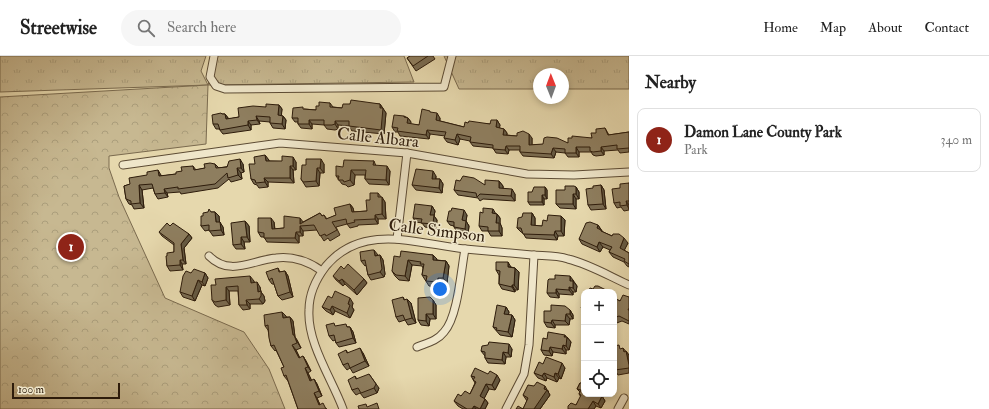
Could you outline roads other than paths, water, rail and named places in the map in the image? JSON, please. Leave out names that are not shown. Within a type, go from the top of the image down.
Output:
[{"type":"street","points":[[214,56],[210,77],[216,86],[222,89],[444,87],[452,56]]},
{"type":"street","name":"Calle Albara","points":[[123,165],[280,144],[408,153],[527,174],[574,175],[629,172]]},
{"type":"street","points":[[397,239],[408,153]]},
{"type":"street","name":"Calle Simpson","points":[[344,409],[314,341],[310,326],[309,310],[311,294],[322,271],[334,258],[356,244],[381,238],[464,249],[555,256],[569,259],[629,285]]},
{"type":"street","points":[[417,347],[436,339],[444,333],[450,324],[454,313],[464,249]]},
{"type":"street","points":[[506,409],[524,374],[529,345],[534,255]]},
{"type":"street","points":[[209,256],[220,264],[236,267],[267,259],[289,258],[303,261],[322,271]]},
{"type":"street","points":[[618,409],[624,398]]},
{"type":"place","name":"Damon Lane County Park","points":[[71,247]]}]
